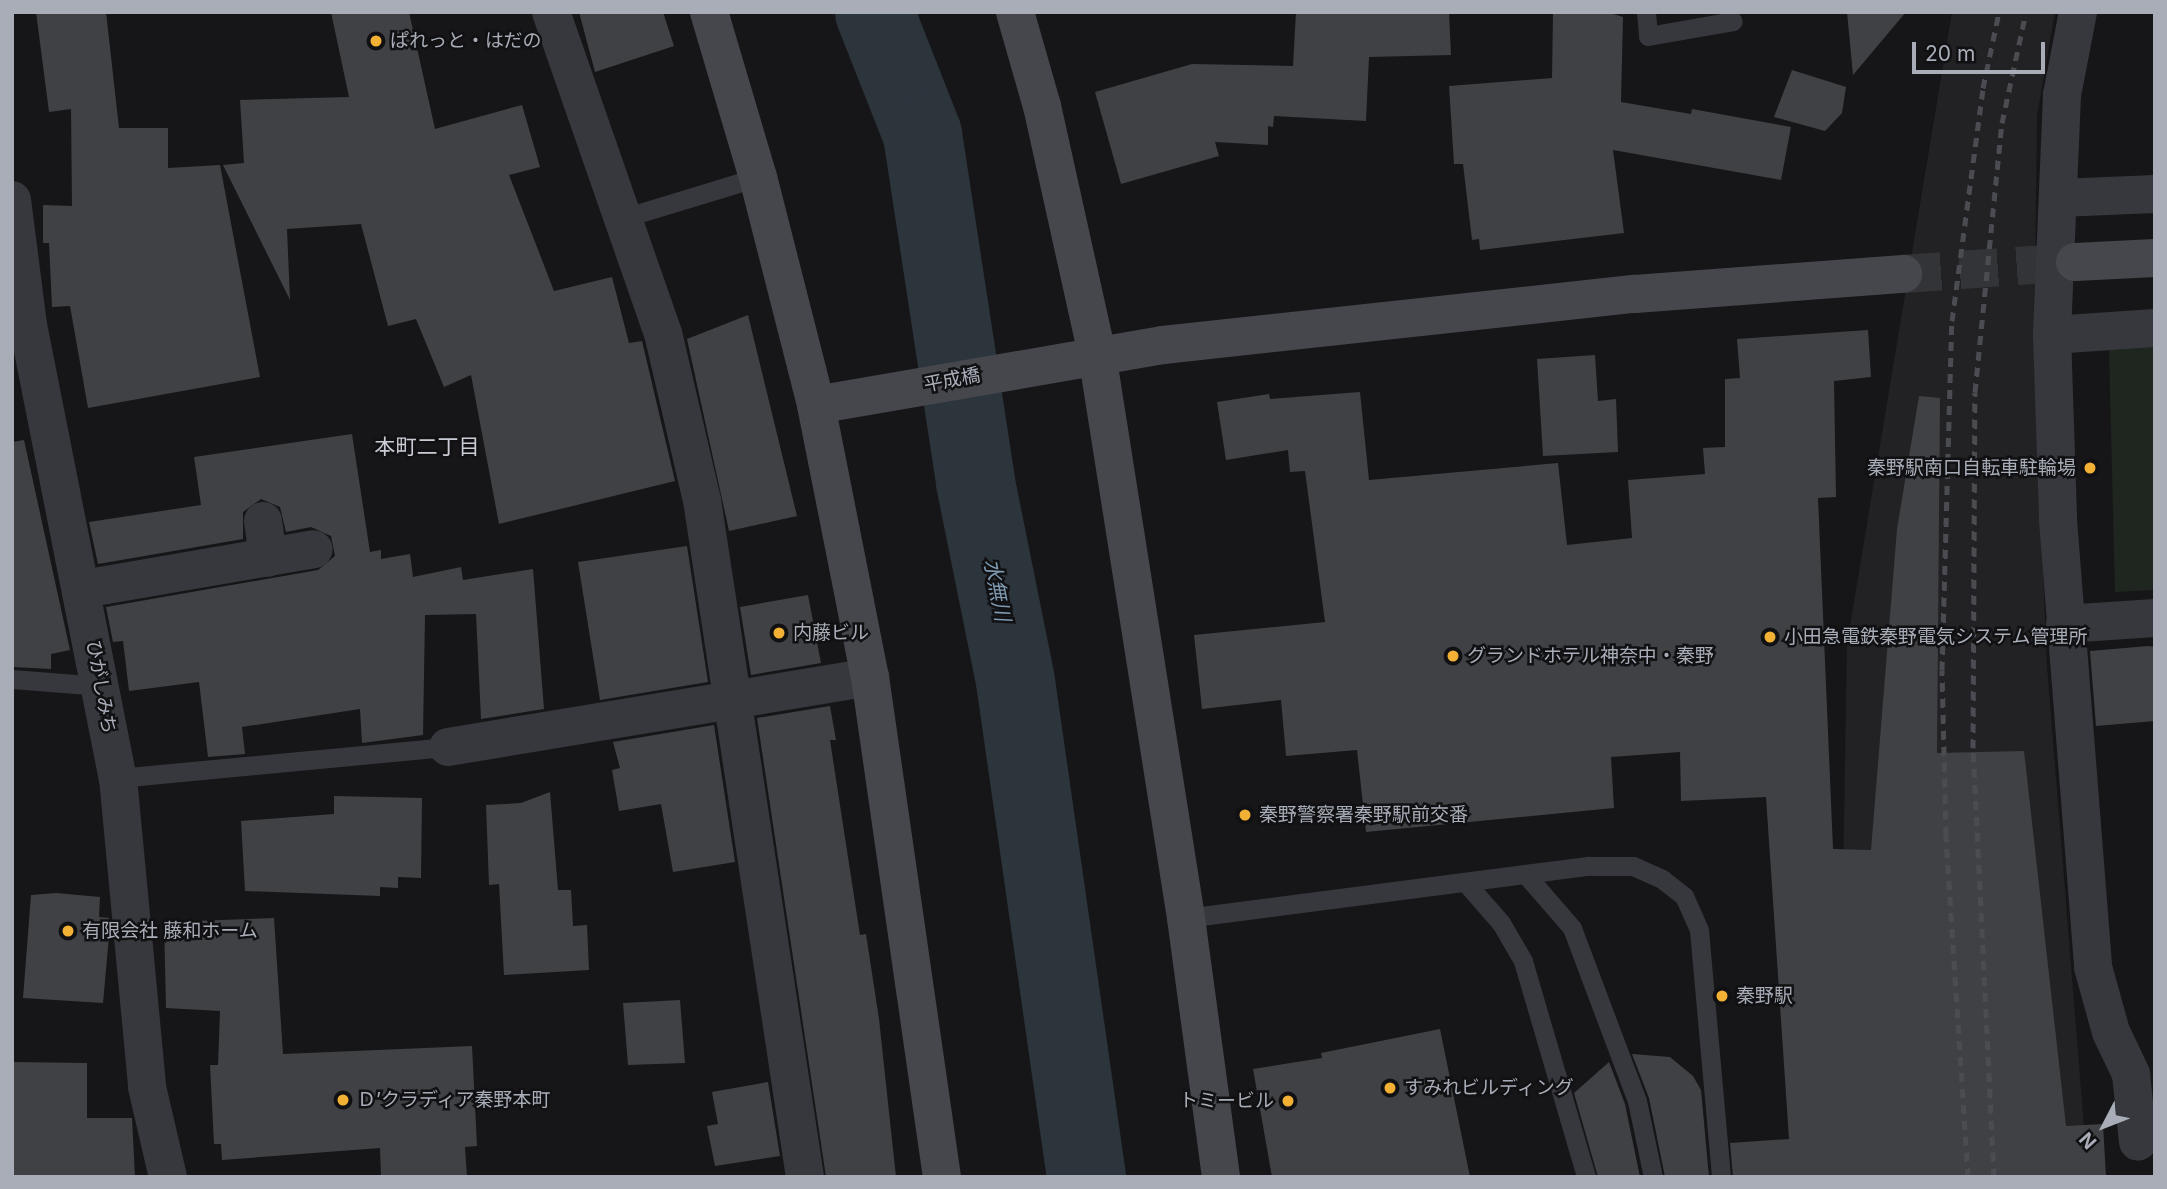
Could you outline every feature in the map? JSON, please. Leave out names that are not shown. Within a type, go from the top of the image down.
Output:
[{"type":"street","points":[[551,12],[620,219],[663,333],[702,500],[735,698],[805,1177]]},
{"type":"street","points":[[709,12],[758,177],[816,405],[870,677],[942,1177]]},
{"type":"street","points":[[1015,12],[1045,119],[1097,354],[1186,918],[1221,1177]]},
{"type":"street","points":[[2078,12],[2062,95],[2052,335],[2064,624],[2093,967],[2111,1032],[2131,1074],[2138,1142]]},
{"type":"street","points":[[2059,198],[2155,194]]},
{"type":"street","name":"ひがしみち","points":[[12,200],[28,325],[83,589],[118,778],[147,1087],[168,1177]]},
{"type":"street","points":[[2075,262],[2155,258]]},
{"type":"street","name":"平成橋","points":[[816,405],[1097,354],[1634,294],[1903,274]]},
{"type":"street","points":[[2052,335],[2155,328]]},
{"type":"street","points":[[263,520],[268,558]]},
{"type":"street","points":[[83,589],[314,549]]},
{"type":"street","points":[[2064,624],[2155,618]]},
{"type":"street","points":[[448,747],[721,705],[735,698],[870,677]]},
{"type":"lane","points":[[1646,12],[1648,36],[1733,21]]},
{"type":"lane","points":[[620,219],[758,177]]},
{"type":"lane","points":[[12,679],[101,686]]},
{"type":"lane","points":[[118,778],[448,747]]},
{"type":"lane","points":[[1186,918],[1588,866],[1633,866],[1662,879],[1684,896],[1699,930],[1721,1177]]},
{"type":"lane","points":[[1527,876],[1572,928],[1637,1101],[1653,1177]]},
{"type":"lane","points":[[1466,883],[1501,923],[1522,961],[1586,1177]]},
{"type":"shaded area","points":[[1952,12],[2055,12],[2037,116],[2034,354],[2047,666],[2088,1177],[1843,880],[1847,644]]},
{"type":"shaded area","points":[[2155,347],[2155,590],[2115,592],[2109,350]]},
{"type":"building","points":[[36,12],[106,12],[119,128],[168,128],[168,168],[220,165],[260,377],[88,408],[70,306],[52,307],[49,243],[43,243],[43,205],[72,206],[71,109],[49,112]]},
{"type":"building","points":[[331,12],[409,12],[435,129],[522,105],[540,167],[509,175],[554,291],[612,277],[629,343],[642,341],[675,481],[499,524],[471,375],[444,387],[416,319],[388,326],[361,224],[287,229],[290,300],[223,165],[244,163],[240,100],[349,97]]},
{"type":"building","points":[[579,12],[663,12],[674,46],[595,72]]},
{"type":"building","points":[[1296,12],[1449,12],[1451,55],[1369,57],[1366,121],[1274,116],[1273,127],[1268,126],[1268,145],[1215,142],[1219,156],[1121,184],[1095,92],[1192,64],[1293,66]]},
{"type":"building","points":[[1553,12],[1607,12],[1623,17],[1621,102],[1691,114],[1692,109],[1791,127],[1781,180],[1613,150],[1624,233],[1480,250],[1479,239],[1472,240],[1463,164],[1454,164],[1449,86],[1552,78]]},
{"type":"building","points":[[1847,12],[1906,12],[1853,75]]},
{"type":"building","points":[[1792,70],[1846,87],[1842,113],[1825,131],[1774,117]]},
{"type":"building","points":[[748,315],[797,516],[729,531],[687,339]]},
{"type":"building","points":[[1868,330],[1871,377],[1834,381],[1836,497],[1818,498],[1833,849],[1871,850],[1897,529],[1919,396],[1940,398],[1937,753],[2024,751],[2066,1126],[2103,1124],[2106,1177],[1733,1177],[1730,1143],[1789,1139],[1766,797],[1681,801],[1680,752],[1611,757],[1614,808],[1366,832],[1357,750],[1286,756],[1281,700],[1202,709],[1194,635],[1325,622],[1305,471],[1290,472],[1288,450],[1226,460],[1217,402],[1269,394],[1270,399],[1360,392],[1369,480],[1558,463],[1567,545],[1632,538],[1628,480],[1705,474],[1703,448],[1725,447],[1725,379],[1740,378],[1737,339]]},
{"type":"building","points":[[1595,355],[1598,401],[1616,399],[1618,452],[1543,456],[1537,359]]},
{"type":"building","points":[[352,434],[370,552],[381,550],[381,559],[410,554],[413,577],[461,567],[463,580],[533,569],[544,709],[481,719],[476,614],[425,615],[423,735],[362,743],[360,709],[242,727],[245,754],[208,757],[199,682],[129,691],[123,641],[113,642],[106,607],[318,570],[335,556],[331,536],[311,527],[286,532],[280,507],[261,499],[243,512],[243,539],[98,564],[89,522],[201,505],[194,457]]},
{"type":"building","points":[[24,440],[70,650],[51,654],[51,669],[12,667],[12,442]]},
{"type":"building","points":[[687,546],[708,682],[600,700],[578,562]]},
{"type":"building","name":"内藤ビル","points":[[808,595],[821,663],[751,675],[740,607]]},
{"type":"building","points":[[2155,647],[2155,721],[2096,726],[2090,651]]},
{"type":"building","points":[[830,706],[836,740],[830,740],[860,935],[866,934],[879,1019],[896,1177],[826,1177],[757,718]]},
{"type":"building","points":[[714,725],[735,862],[673,872],[661,804],[619,811],[612,770],[620,768],[613,742]]},
{"type":"building","points":[[550,792],[558,890],[571,890],[573,926],[587,925],[589,970],[504,975],[499,884],[489,885],[486,805],[521,803]]},
{"type":"building","points":[[334,796],[422,798],[421,878],[398,877],[398,888],[380,887],[380,896],[245,891],[241,821],[334,814]]},
{"type":"building","name":"有限会社 藤和ホーム","points":[[56,893],[100,897],[99,917],[109,918],[103,1003],[23,998],[31,895]]},
{"type":"building","name":"Ｄ’クラディア秦野本町","points":[[274,918],[283,1054],[472,1046],[477,1146],[465,1147],[467,1177],[381,1177],[380,1148],[222,1160],[221,1144],[214,1144],[210,1065],[218,1065],[220,1011],[166,1008],[164,922]]},
{"type":"building","points":[[680,1000],[685,1063],[628,1065],[623,1003]]},
{"type":"building","points":[[1440,1029],[1470,1177],[1272,1177],[1253,1069],[1322,1058],[1321,1053]]},
{"type":"building","points":[[1632,1054],[1670,1057],[1693,1076],[1701,1090],[1709,1177],[1665,1177],[1649,1098]]},
{"type":"building","points":[[12,1062],[87,1063],[87,1118],[132,1118],[135,1177],[12,1177]]},
{"type":"building","points":[[1609,1062],[1625,1104],[1640,1177],[1598,1177],[1574,1093]]},
{"type":"building","points":[[768,1082],[780,1156],[715,1166],[707,1126],[718,1124],[712,1092]]},
{"type":"waterway","name":"水無川","points":[[874,12],[922,134],[975,482],[1015,681],[1086,1177]]},
{"type":"tunnel","points":[[1903,274],[2075,262]]},
{"type":"railway","points":[[1968,1177],[1946,835],[1942,670],[1952,321],[1983,88],[1999,12]]},
{"type":"railway","points":[[1994,1177],[1973,748],[1975,392],[2002,123],[2026,12]]},
{"type":"place","name":"ぱれっと・はだの","points":[[376,41]]},
{"type":"place","name":"秦野駅南口自転車駐輪場","points":[[2090,468]]},
{"type":"place","name":"内藤ビル","points":[[779,633]]},
{"type":"place","name":"小田急電鉄秦野電気システム管理所","points":[[1770,637]]},
{"type":"place","name":"グランドホテル神奈中・秦野","points":[[1453,656]]},
{"type":"place","name":"秦野警察署秦野駅前交番","points":[[1245,815]]},
{"type":"place","name":"有限会社 藤和ホーム","points":[[68,931]]},
{"type":"place","name":"秦野駅","points":[[1722,996]]},
{"type":"place","name":"すみれビルディング","points":[[1390,1088]]},
{"type":"place","name":"Ｄ’クラディア秦野本町","points":[[343,1100]]},
{"type":"place","name":"トミービル","points":[[1288,1101]]},
{"type":"district","name":"本町二丁目","points":[[427,447]]}]
